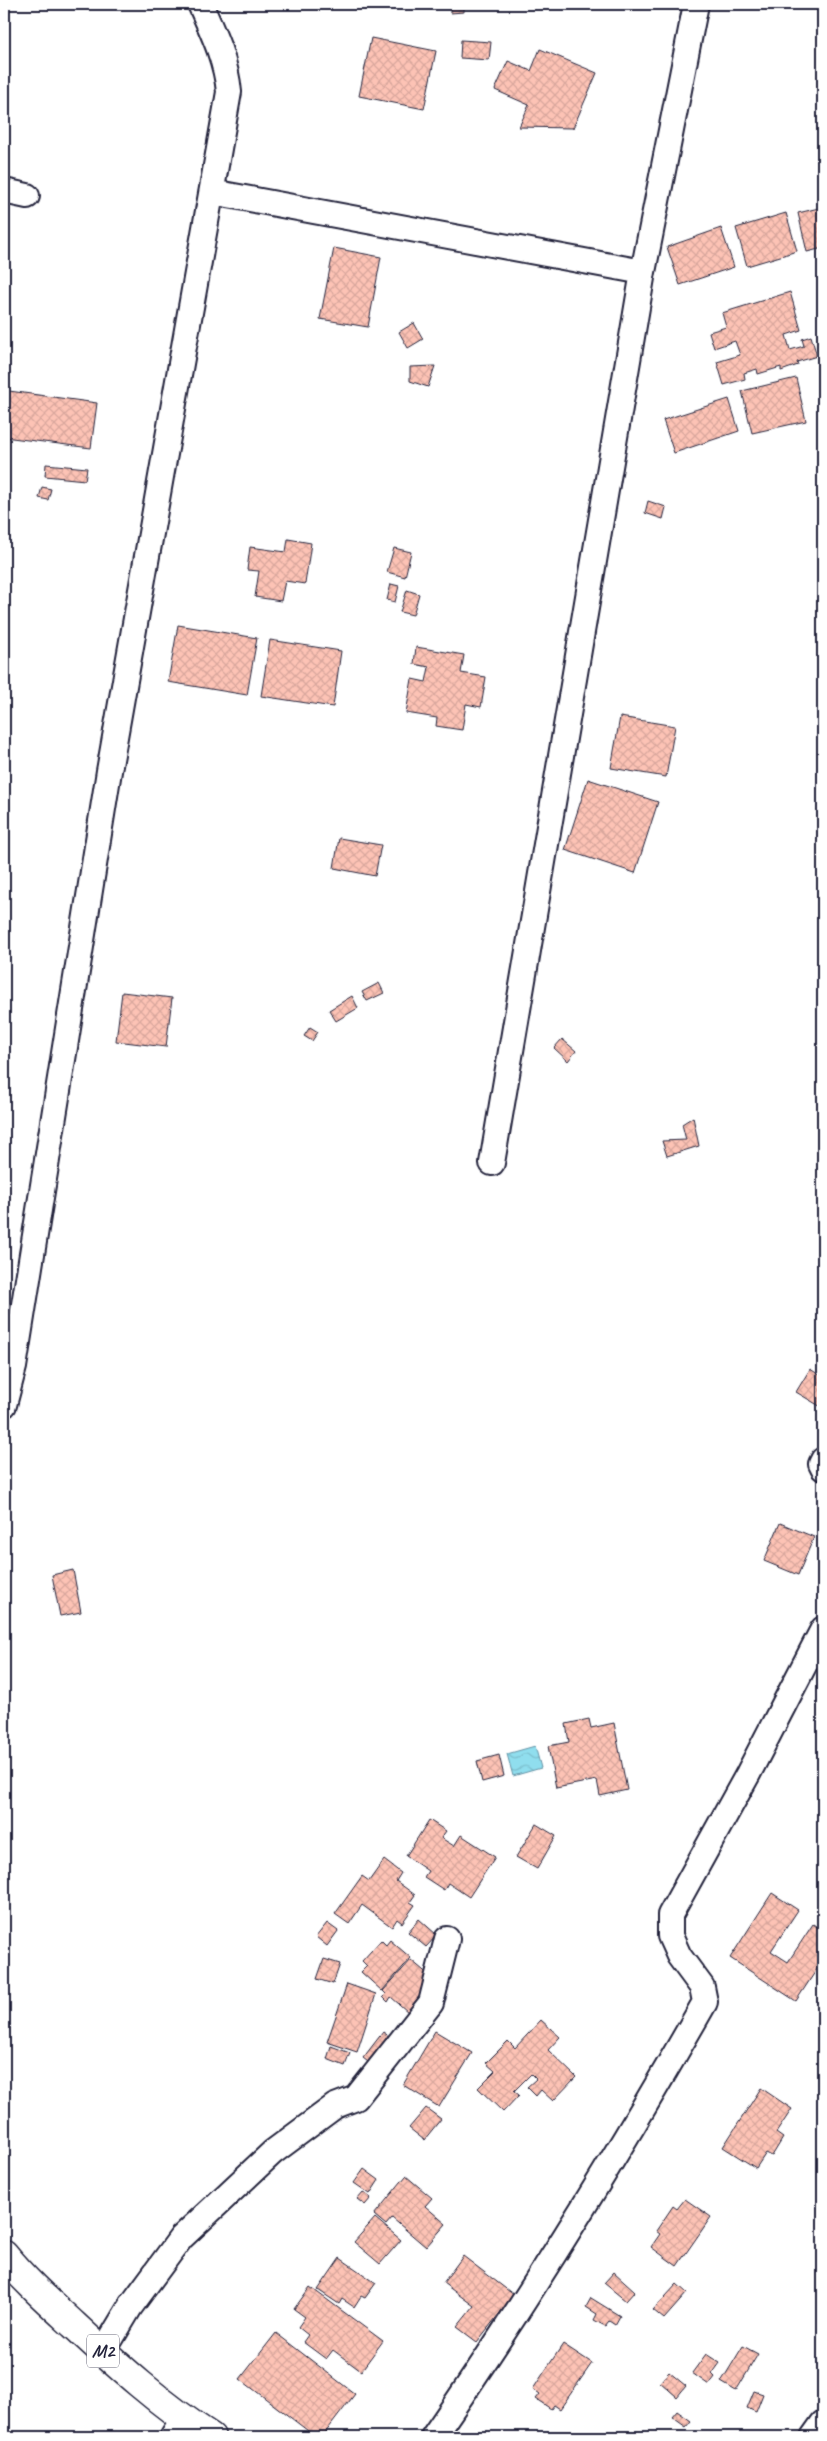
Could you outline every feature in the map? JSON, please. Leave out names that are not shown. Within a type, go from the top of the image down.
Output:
[{"type":"highway","name":"M2","points":[[4,2254],[45,2298],[103,2352],[177,2428],[211,2437]]},
{"type":"street","points":[[4,1405],[14,1367],[109,771],[229,92],[227,72],[219,45],[200,4]]},
{"type":"street","points":[[492,1163],[643,272],[696,4]]},
{"type":"street","points":[[4,191],[27,196]]},
{"type":"street","points":[[212,192],[643,272]]},
{"type":"street","points":[[823,1460],[821,1464],[823,1468]]},
{"type":"street","points":[[433,2437],[496,2347],[586,2206],[705,2002],[702,1987],[679,1956],[670,1936],[670,1915],[748,1774],[823,1629]]},
{"type":"street","points":[[103,2352],[130,2306],[181,2238],[273,2152],[335,2106],[356,2098],[431,2003],[447,1939]]},
{"type":"street","points":[[813,2437],[823,2422]]},
{"type":"water","points":[[535,1746],[541,1768],[513,1776],[507,1754]]},
{"type":"building","points":[[450,4],[464,4],[464,12],[450,13]]},
{"type":"building","points":[[371,38],[436,51],[424,109],[359,96]]},
{"type":"building","points":[[461,40],[491,42],[489,60],[460,58]]},
{"type":"building","points":[[540,49],[597,73],[573,128],[519,127],[529,105],[495,90],[508,61],[531,71]]},
{"type":"building","points":[[823,207],[823,248],[807,252],[798,213]]},
{"type":"building","points":[[786,213],[797,251],[747,266],[736,228]]},
{"type":"building","points":[[721,228],[734,267],[680,285],[667,247]]},
{"type":"building","points":[[334,248],[381,257],[368,327],[320,319]]},
{"type":"building","points":[[790,292],[801,330],[786,335],[790,350],[804,346],[802,339],[811,336],[817,356],[797,362],[798,365],[781,371],[781,367],[758,374],[757,369],[744,373],[745,379],[724,385],[717,362],[740,355],[735,341],[714,348],[709,332],[726,327],[722,313]]},
{"type":"building","points":[[414,323],[423,339],[408,348],[399,332]]},
{"type":"building","points":[[435,366],[428,387],[410,381],[410,367]]},
{"type":"building","points":[[796,378],[806,421],[752,433],[742,391]]},
{"type":"building","points":[[823,379],[823,411],[816,380]]},
{"type":"building","points":[[9,391],[97,403],[91,448],[4,437]]},
{"type":"building","points":[[729,399],[739,431],[674,453],[663,420]]},
{"type":"building","points":[[46,464],[87,468],[85,480],[45,476]]},
{"type":"building","points":[[42,487],[51,489],[48,500],[39,498]]},
{"type":"building","points":[[648,501],[666,507],[663,519],[645,513]]},
{"type":"building","points":[[288,539],[311,543],[305,584],[285,581],[281,601],[255,597],[259,571],[247,570],[250,547],[286,552]]},
{"type":"building","points":[[394,548],[411,552],[405,577],[387,572]]},
{"type":"building","points":[[391,584],[399,586],[395,602],[387,600]]},
{"type":"building","points":[[407,590],[419,594],[413,615],[400,612]]},
{"type":"building","points":[[178,625],[257,638],[247,695],[168,682]]},
{"type":"building","points":[[270,640],[341,651],[333,707],[261,696]]},
{"type":"building","points":[[416,647],[464,655],[461,673],[486,677],[481,707],[466,704],[462,730],[436,726],[437,718],[406,713],[412,679],[426,682],[429,667],[414,664]]},
{"type":"building","points":[[620,717],[675,726],[666,777],[611,768]]},
{"type":"building","points":[[588,779],[658,802],[635,873],[565,850]]},
{"type":"building","points":[[339,838],[381,845],[375,876],[334,868]]},
{"type":"building","points":[[379,983],[384,993],[367,1001],[362,992]]},
{"type":"building","points":[[122,992],[172,998],[166,1047],[116,1041]]},
{"type":"building","points":[[352,996],[358,1008],[336,1021],[329,1010]]},
{"type":"building","points":[[310,1027],[318,1032],[312,1041],[304,1036]]},
{"type":"building","points":[[562,1039],[576,1051],[568,1061],[554,1048]]},
{"type":"building","points":[[693,1117],[699,1146],[667,1156],[662,1141],[686,1140],[682,1124]]},
{"type":"building","points":[[810,1369],[823,1377],[823,1408],[796,1392]]},
{"type":"building","points":[[780,1523],[814,1537],[798,1575],[764,1561]]},
{"type":"building","points":[[73,1570],[81,1612],[60,1616],[52,1575]]},
{"type":"building","points":[[589,1719],[591,1728],[614,1723],[627,1790],[600,1796],[597,1780],[556,1788],[548,1746],[569,1742],[566,1724]]},
{"type":"building","points":[[499,1755],[504,1776],[482,1782],[477,1761]]},
{"type":"building","points":[[429,1820],[446,1831],[441,1838],[454,1846],[461,1835],[495,1857],[469,1897],[448,1883],[444,1890],[424,1877],[428,1871],[406,1856]]},
{"type":"building","points":[[536,1824],[556,1836],[537,1869],[516,1857]]},
{"type":"building","points":[[384,1860],[401,1873],[396,1881],[415,1895],[410,1902],[415,1905],[402,1923],[397,1919],[392,1927],[362,1905],[349,1924],[335,1914],[362,1876],[369,1881]]},
{"type":"building","points":[[772,1893],[798,1910],[771,1951],[788,1962],[813,1924],[823,1931],[823,1960],[796,2001],[730,1958]]},
{"type":"building","points":[[419,1919],[437,1935],[426,1947],[408,1932]]},
{"type":"building","points":[[327,1923],[338,1931],[327,1946],[316,1937]]},
{"type":"building","points":[[381,1940],[386,1945],[390,1940],[411,1958],[382,1991],[361,1972],[367,1966],[362,1961]]},
{"type":"building","points":[[324,1959],[340,1964],[333,1984],[317,1979]]},
{"type":"building","points":[[411,1960],[436,1981],[408,2012],[391,1997],[388,2002],[383,1997],[386,1994],[383,1991]]},
{"type":"building","points":[[347,1984],[376,1994],[357,2052],[327,2042]]},
{"type":"building","points":[[541,2020],[560,2037],[548,2050],[576,2077],[553,2101],[541,2090],[536,2096],[527,2087],[536,2079],[531,2074],[514,2091],[519,2095],[503,2112],[478,2088],[495,2071],[486,2063],[508,2041],[515,2048]]},
{"type":"building","points":[[435,2031],[472,2053],[439,2107],[403,2085]]},
{"type":"building","points":[[383,2032],[397,2042],[377,2069],[363,2058]]},
{"type":"building","points":[[331,2046],[350,2053],[345,2066],[327,2059]]},
{"type":"building","points":[[761,2088],[792,2109],[776,2133],[783,2138],[772,2156],[766,2153],[756,2168],[723,2147]]},
{"type":"building","points":[[426,2108],[441,2119],[424,2140],[409,2128]]},
{"type":"building","points":[[364,2169],[379,2180],[370,2194],[354,2183]]},
{"type":"building","points":[[406,2176],[432,2198],[425,2206],[446,2224],[426,2247],[392,2218],[386,2225],[374,2215]]},
{"type":"building","points":[[363,2192],[371,2198],[365,2205],[357,2199]]},
{"type":"building","points":[[685,2199],[711,2217],[677,2266],[651,2247],[660,2234],[656,2231],[673,2206],[677,2209]]},
{"type":"building","points":[[375,2218],[401,2240],[380,2264],[354,2242]]},
{"type":"building","points":[[463,2256],[514,2295],[477,2342],[457,2327],[474,2306],[443,2283]]},
{"type":"building","points":[[340,2258],[376,2283],[365,2298],[361,2296],[354,2307],[342,2299],[339,2304],[318,2290]]},
{"type":"building","points":[[614,2272],[635,2291],[626,2301],[604,2283]]},
{"type":"building","points":[[677,2284],[687,2293],[664,2319],[653,2310]]},
{"type":"building","points":[[310,2287],[383,2341],[361,2371],[333,2350],[326,2359],[303,2342],[308,2335],[298,2327],[305,2317],[294,2309]]},
{"type":"building","points":[[591,2298],[620,2316],[615,2325],[609,2321],[605,2326],[594,2320],[597,2314],[586,2307]]},
{"type":"building","points":[[276,2333],[355,2394],[322,2437],[316,2437],[240,2379]]},
{"type":"building","points":[[563,2344],[592,2363],[560,2409],[554,2405],[551,2409],[536,2399],[540,2394],[533,2389]]},
{"type":"building","points":[[743,2346],[758,2354],[736,2391],[721,2382]]},
{"type":"building","points":[[706,2354],[720,2363],[712,2374],[715,2377],[709,2385],[692,2373]]},
{"type":"building","points":[[669,2372],[686,2386],[677,2397],[660,2382]]},
{"type":"building","points":[[754,2391],[763,2394],[756,2412],[747,2408]]},
{"type":"building","points":[[677,2411],[691,2421],[686,2427],[672,2417]]}]
